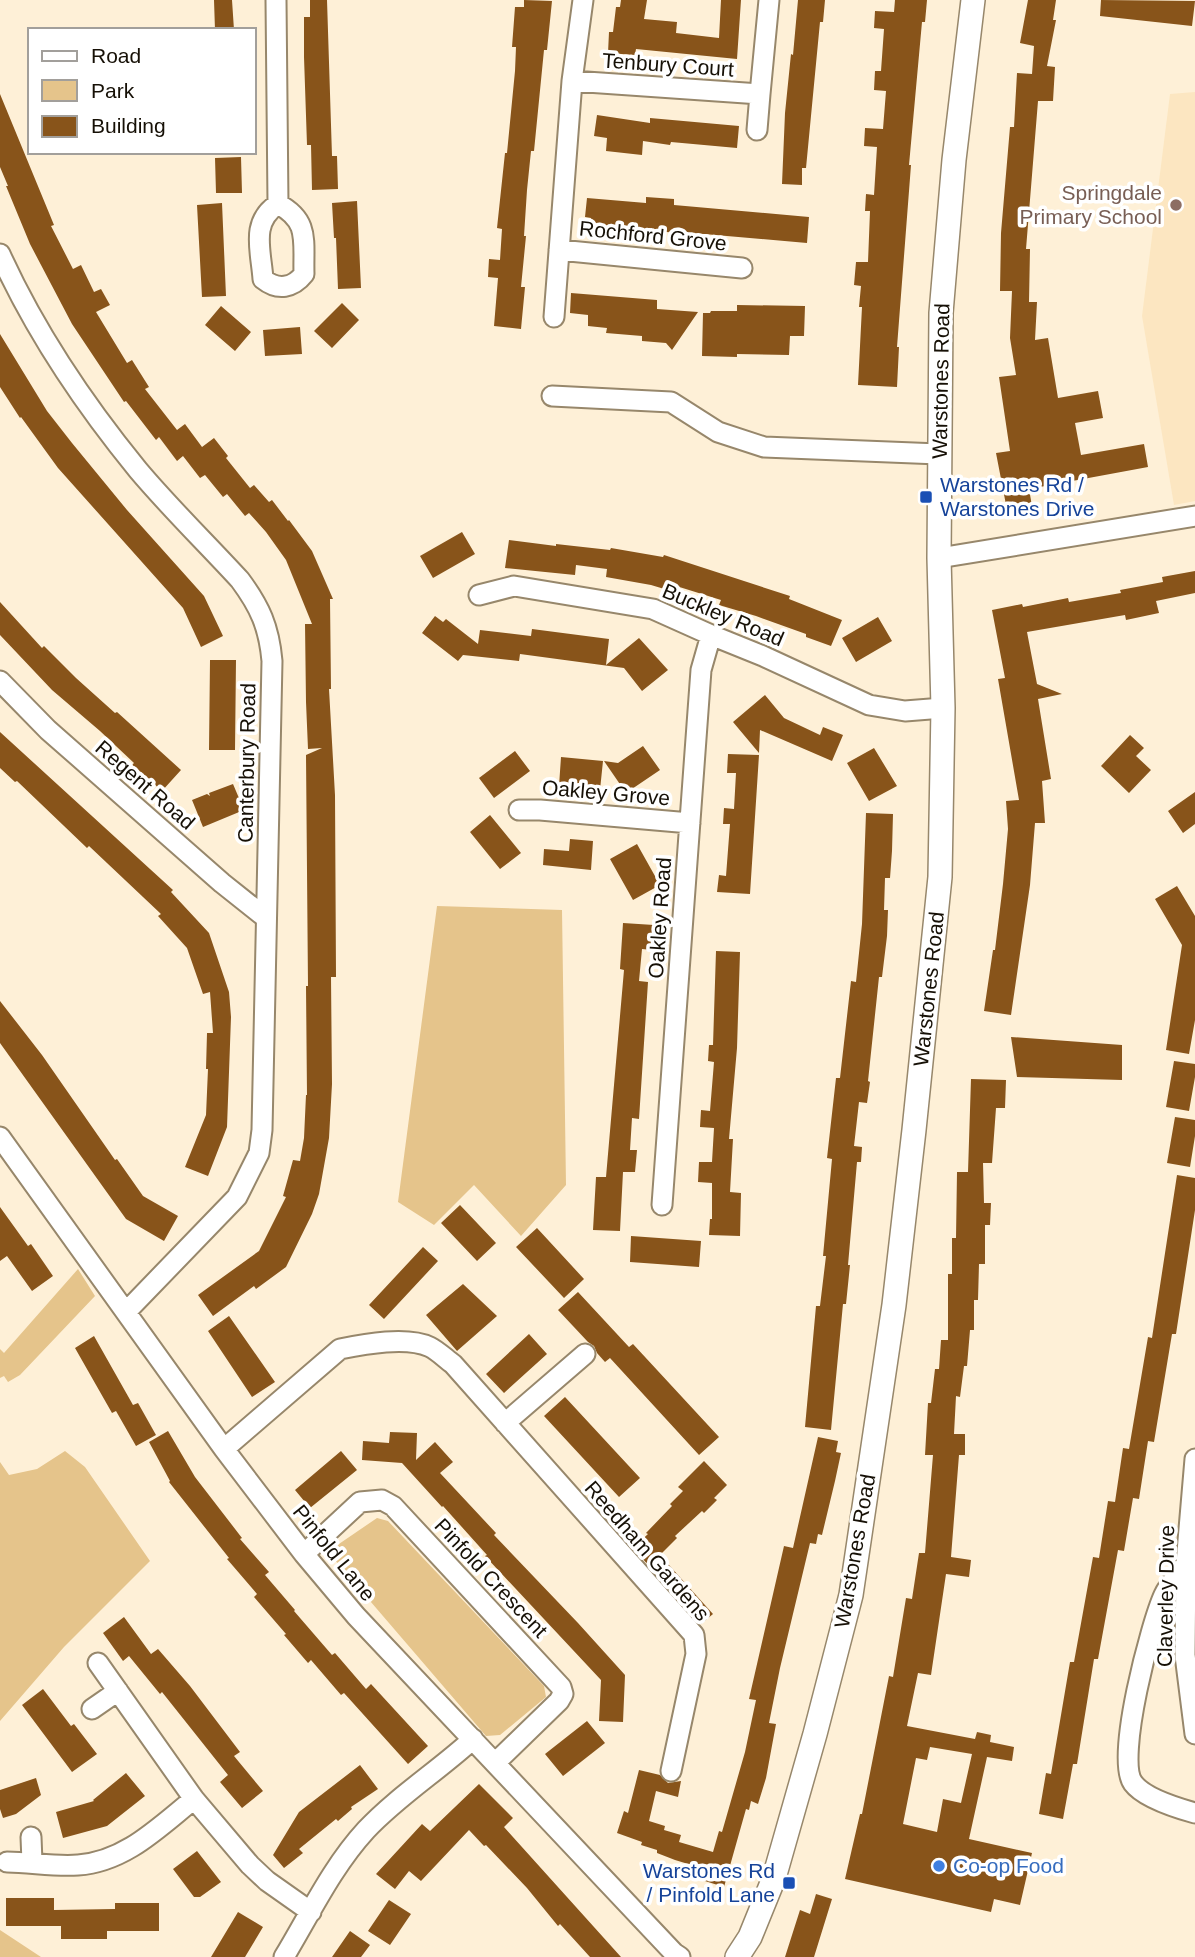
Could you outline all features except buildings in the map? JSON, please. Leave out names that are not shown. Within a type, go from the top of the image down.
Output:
[{"type":"street","points":[[276,0],[278,204]]},
{"type":"street","name":"Rochford Grove","points":[[554,317],[572,81],[583,0]]},
{"type":"street","name":"Tenbury Court","points":[[757,130],[769,0]]},
{"type":"street","name":"Warstones Road","points":[[737,1957],[750,1937],[774,1878],[851,1595],[894,1305],[940,877],[943,708],[939,454],[942,313],[960,105],[973,0]]},
{"type":"street","name":"Tenbury Court","points":[[572,81],[760,94]]},
{"type":"street","name":"Rochford Grove","points":[[559,250],[742,268]]},
{"type":"street","name":"Canterbury Road","points":[[0,254],[46,341],[98,417],[140,472],[240,580],[254,599],[265,621],[270,640],[272,661],[262,1130],[258,1153],[237,1197],[126,1312]]},
{"type":"street","points":[[552,396],[671,402],[718,432],[764,447],[939,454]]},
{"type":"street","points":[[939,558],[1195,516]]},
{"type":"street","name":"Buckley Road","points":[[479,595],[514,586],[653,609],[869,705],[905,710],[943,708]]},
{"type":"street","name":"Oakley Road","points":[[662,1205],[701,670],[712,635]]},
{"type":"street","name":"Regent Road","points":[[0,681],[58,739],[222,883],[266,918]]},
{"type":"street","name":"Oakley Grove","points":[[519,810],[690,823]]},
{"type":"street","name":"Pinfold Lane","points":[[0,1137],[224,1449],[304,1554],[356,1616],[674,1954],[680,1957]]},
{"type":"street","name":"Reedham Gardens","points":[[224,1449],[340,1349],[397,1341],[430,1346],[453,1364],[694,1635],[696,1654],[671,1772]]},
{"type":"street","points":[[505,1423],[585,1354]]},
{"type":"street","name":"Claverley Drive","points":[[1195,1463],[1185,1564],[1185,1655],[1195,1734]]},
{"type":"street","name":"Pinfold Crescent","points":[[304,1554],[360,1502],[383,1500],[393,1506],[561,1687],[563,1695],[559,1702],[495,1763]]},
{"type":"street","points":[[1185,1564],[1164,1594],[1143,1664],[1129,1735],[1127,1762],[1131,1782],[1143,1792],[1176,1808],[1195,1813]]},
{"type":"street","points":[[98,1663],[194,1799],[258,1873],[311,1912]]},
{"type":"street","points":[[92,1709],[118,1691]]},
{"type":"street","points":[[284,1957],[345,1856],[365,1831],[393,1804],[473,1740]]},
{"type":"street","points":[[7,1862],[76,1865],[98,1863],[141,1842],[194,1799]]},
{"type":"street","points":[[31,1837],[32,1862]]},
{"type":"shaded area","name":"Springdale Primary School","points":[[1195,92],[1195,501],[1174,505],[1142,316],[1170,94]]},
{"type":"green space","points":[[437,906],[562,910],[566,1185],[521,1236],[474,1185],[434,1225],[398,1202]]},
{"type":"green space","points":[[78,1269],[95,1296],[20,1375],[8,1382],[4,1376],[0,1378],[0,1349],[4,1353]]},
{"type":"green space","points":[[65,1451],[85,1467],[150,1561],[64,1647],[0,1721],[0,1462],[9,1475],[37,1469]]},
{"type":"green space","points":[[377,1518],[388,1521],[544,1686],[546,1697],[500,1735],[486,1736],[334,1559],[336,1546]]},
{"type":"green space","points":[[0,1930],[41,1957],[0,1957]]},
{"type":"place","name":"Springdale Primary School","points":[[1176,205]]},
{"type":"place","name":"Warstones Rd / Warstones Drive","points":[[926,497]]},
{"type":"place","name":"Co-op Food","points":[[939,1866]]},
{"type":"place","name":"Warstones Rd / Pinfold Lane","points":[[789,1883]]}]
